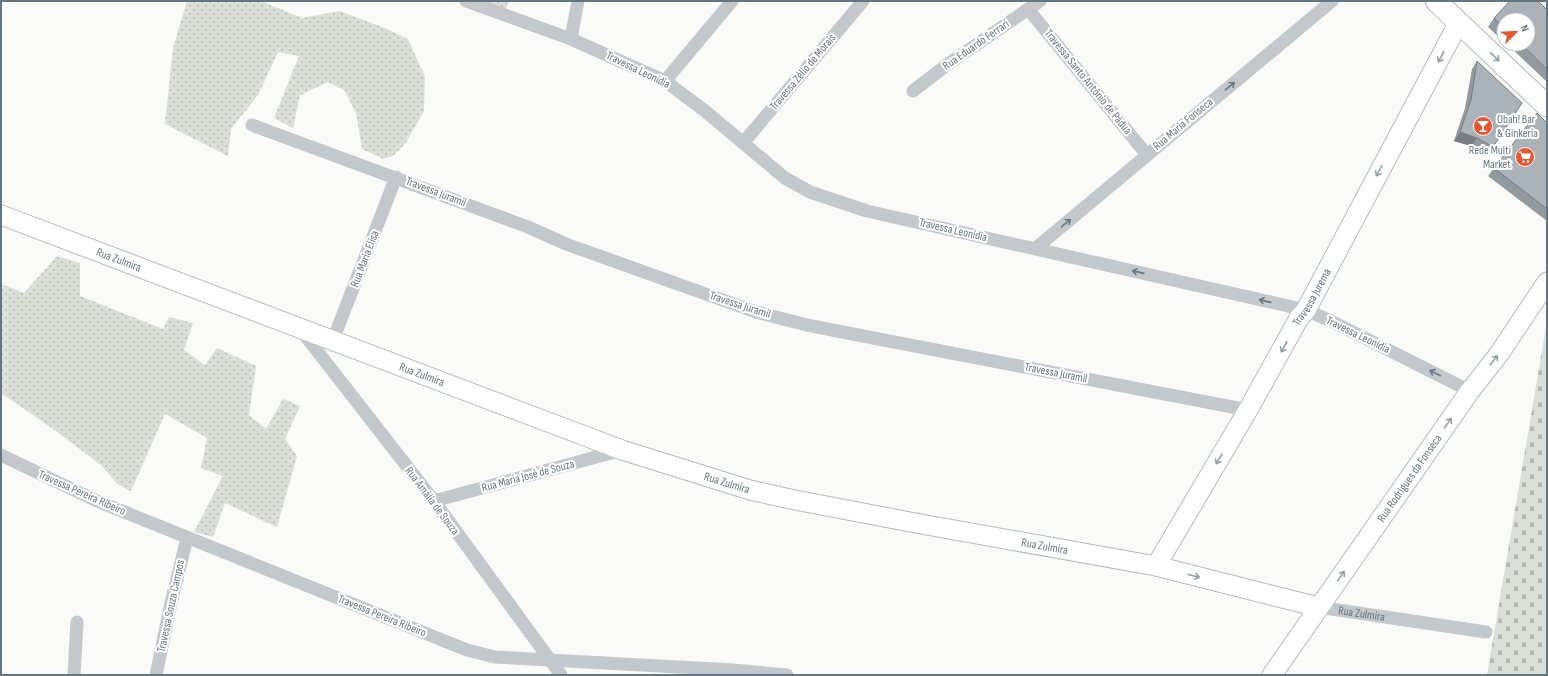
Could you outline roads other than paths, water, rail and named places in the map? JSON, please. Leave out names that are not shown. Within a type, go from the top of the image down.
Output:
[{"type":"main road","points":[[1436,1],[1547,106]]},
{"type":"main road","name":"Travessa Jurema","points":[[1156,566],[1248,410],[1299,318],[1306,310],[1459,22]]},
{"type":"main road","name":"Rua Zulmira","points":[[1,215],[622,450],[750,490],[796,500],[1156,566],[1318,607]]},
{"type":"main road","name":"Rua Rodrigues da Fonseca","points":[[1272,675],[1470,391],[1499,354],[1547,282]]},
{"type":"street","name":"Travessa Leonídia","points":[[466,1],[571,39],[665,81],[705,111],[785,178],[810,192],[867,210],[1306,310],[1331,321],[1470,391]]},
{"type":"street","points":[[571,39],[578,1]]},
{"type":"street","points":[[665,81],[732,1]]},
{"type":"street","name":"Travessa Zélio de Morais","points":[[743,143],[863,1]]},
{"type":"street","name":"Rua Eduardo Ferrari","points":[[913,92],[948,64],[1040,1]]},
{"type":"street","name":"Rua Maria Fonseca","points":[[1036,248],[1332,1]]},
{"type":"street","name":"Travessa Santo Antônio de Pádua","points":[[1028,9],[1147,155]]},
{"type":"street","name":"Travessa Juramil","points":[[252,125],[528,227],[566,244],[756,312],[807,325],[1248,410]]},
{"type":"street","name":"Rua Maria Elisa","points":[[333,340],[396,177]]},
{"type":"street","name":"Rua Amália de Souza","points":[[300,329],[434,501],[561,675]]},
{"type":"street","name":"Rua Maria José de Souza","points":[[434,501],[622,450]]},
{"type":"street","name":"Travessa Pereira Ribeiro","points":[[1,455],[97,501],[467,650],[495,657],[733,670],[787,675]]},
{"type":"street","name":"Travessa Souza Campos","points":[[156,675],[171,603],[187,538]]},
{"type":"street","name":"Rua Zulmira","points":[[1318,607],[1486,632]]},
{"type":"street","points":[[74,675],[77,622]]},
{"type":"place","name":"Obah! Bar & Ginkeria","points":[[1483,126]]},
{"type":"place","name":"Rede Multi Market","points":[[1525,157]]}]
